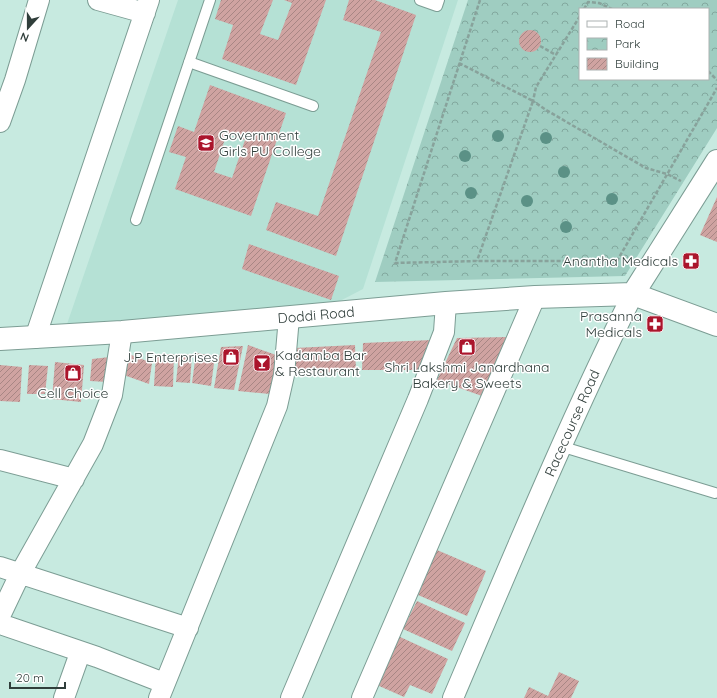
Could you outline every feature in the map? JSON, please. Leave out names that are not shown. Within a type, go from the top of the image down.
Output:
[{"type":"street","points":[[0,122],[15,80],[39,0]]},
{"type":"street","points":[[35,338],[147,6],[98,0]]},
{"type":"street","name":"Racecourse Road","points":[[453,698],[560,446],[600,360],[633,294],[714,172]]},
{"type":"street","points":[[633,294],[717,325]]},
{"type":"street","name":"Doddi Road","points":[[0,339],[122,332],[446,303],[535,297],[633,294]]},
{"type":"street","points":[[362,698],[535,297]]},
{"type":"street","points":[[291,698],[442,340],[446,303]]},
{"type":"street","points":[[0,624],[80,653],[97,657],[162,691],[277,406],[284,375],[289,317]]},
{"type":"street","points":[[0,616],[20,574],[93,444],[112,395],[122,332]]},
{"type":"street","points":[[0,460],[74,480]]},
{"type":"street","points":[[0,567],[188,628]]},
{"type":"street","points":[[64,698],[80,653]]},
{"type":"lane","points":[[136,220],[210,0]]},
{"type":"lane","points":[[420,0],[437,6],[439,0]]},
{"type":"lane","points":[[190,62],[313,106]]},
{"type":"lane","points":[[560,446],[715,493]]},
{"type":"path","points":[[480,0],[395,263],[477,261],[617,261],[717,88]]},
{"type":"path","points":[[589,1],[599,3],[610,8]]},
{"type":"path","points":[[477,261],[533,101],[536,87],[579,18]]},
{"type":"path","points":[[540,46],[556,55]]},
{"type":"path","points":[[460,63],[533,101],[646,168],[667,174]]},
{"type":"path","points":[[709,72],[717,80]]},
{"type":"shaded area","points":[[178,0],[458,0],[363,289],[338,302],[66,327]]},
{"type":"green space","points":[[468,0],[717,0],[717,128],[625,276],[375,282]]},
{"type":"building","points":[[221,0],[273,0],[260,34],[278,40],[292,3],[284,0],[326,0],[296,85],[222,59],[233,25],[215,19]]},
{"type":"building","points":[[349,0],[375,0],[416,15],[336,256],[266,230],[276,202],[318,216],[381,32],[343,20]]},
{"type":"building","points":[[530,30],[538,33],[541,41],[538,49],[530,52],[522,49],[519,41],[522,33]]},
{"type":"building","points":[[210,85],[286,113],[251,216],[175,189],[186,157],[169,152],[178,126],[194,132]],"holes":[[[227,133],[245,140],[232,178],[214,172]]]},
{"type":"building","points":[[717,197],[717,242],[700,235]]},
{"type":"building","points":[[249,244],[339,276],[331,300],[242,269]]},
{"type":"building","points":[[508,337],[482,396],[437,380],[457,338]]},
{"type":"building","points":[[432,340],[423,370],[362,370],[363,343]]},
{"type":"building","points":[[248,345],[279,356],[270,394],[238,391]]},
{"type":"building","points":[[355,345],[356,371],[294,374],[295,348]]},
{"type":"building","points":[[243,346],[234,390],[214,388],[221,347]]},
{"type":"building","points":[[196,353],[215,356],[211,386],[192,383]]},
{"type":"building","points":[[129,354],[152,363],[149,384],[121,374]]},
{"type":"building","points":[[156,354],[174,354],[173,387],[154,386]]},
{"type":"building","points":[[179,354],[192,355],[190,383],[176,382]]},
{"type":"building","points":[[110,357],[107,382],[90,381],[92,359]]},
{"type":"building","points":[[55,362],[84,365],[81,402],[52,399]]},
{"type":"building","points":[[0,365],[22,367],[20,402],[0,401]]},
{"type":"building","points":[[29,365],[48,366],[45,394],[27,394]]},
{"type":"building","points":[[437,550],[486,571],[467,616],[418,595]]},
{"type":"building","points":[[417,601],[465,623],[452,651],[403,629]]},
{"type":"building","points":[[398,636],[448,659],[432,694],[410,685],[404,697],[377,685]]},
{"type":"building","points":[[559,672],[579,681],[571,698],[524,698],[529,687],[548,696]]},
{"type":"place","name":"Government Girls PU College","points":[[206,143]]},
{"type":"place","name":"Anantha Medicals","points":[[691,261]]},
{"type":"place","name":"Prasanna Medicals","points":[[655,324]]},
{"type":"place","name":"Shri Lakshmi Janardhana Bakery & Sweets","points":[[467,347]]},
{"type":"place","name":"J.P Enterprises","points":[[231,357]]},
{"type":"place","name":"Kadamba Bar & Restaurant","points":[[262,363]]},
{"type":"place","name":"Cell Choice","points":[[73,373]]}]
